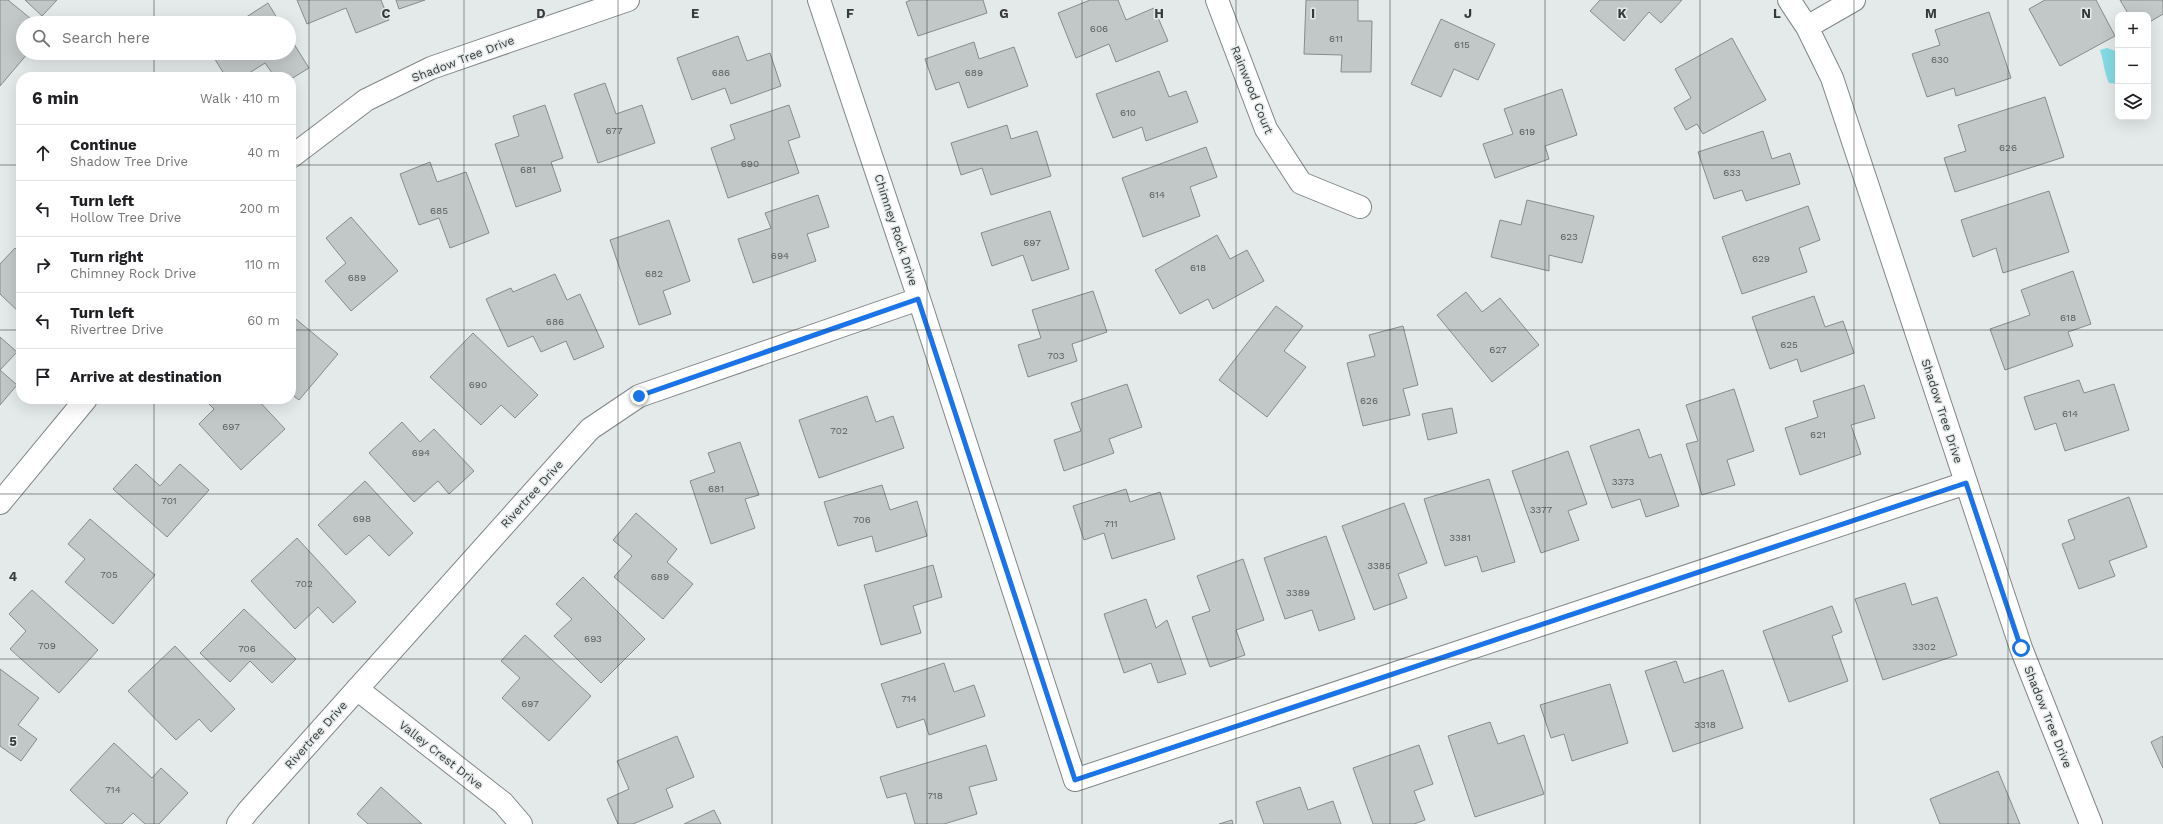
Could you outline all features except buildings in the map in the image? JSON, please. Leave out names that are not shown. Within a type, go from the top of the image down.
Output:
[{"type":"street","name":"Shadow Tree Drive","points":[[296,153],[366,100],[431,68],[628,0]]},
{"type":"street","name":"Chimney Rock Drive","points":[[819,0],[1075,780],[1966,483]]},
{"type":"street","name":"Rainwood Court","points":[[1217,0],[1266,129],[1301,183],[1360,207]]},
{"type":"street","name":"Shadow Tree Drive","points":[[1789,0],[1807,27],[1832,78],[2021,648],[2091,824]]},
{"type":"street","points":[[1807,27],[1854,0]]},
{"type":"street","name":"Rivertree Drive","points":[[238,824],[590,429],[639,396],[918,299]]},
{"type":"street","points":[[0,503],[82,404]]},
{"type":"street","name":"Valley Crest Drive","points":[[357,689],[503,803],[521,824]]},
{"type":"water","points":[[2107,48],[2115,51],[2115,84],[2109,83],[2100,50]]},
{"type":"route","points":[[639,396],[918,299],[1075,780],[1966,483],[2021,648]]}]
